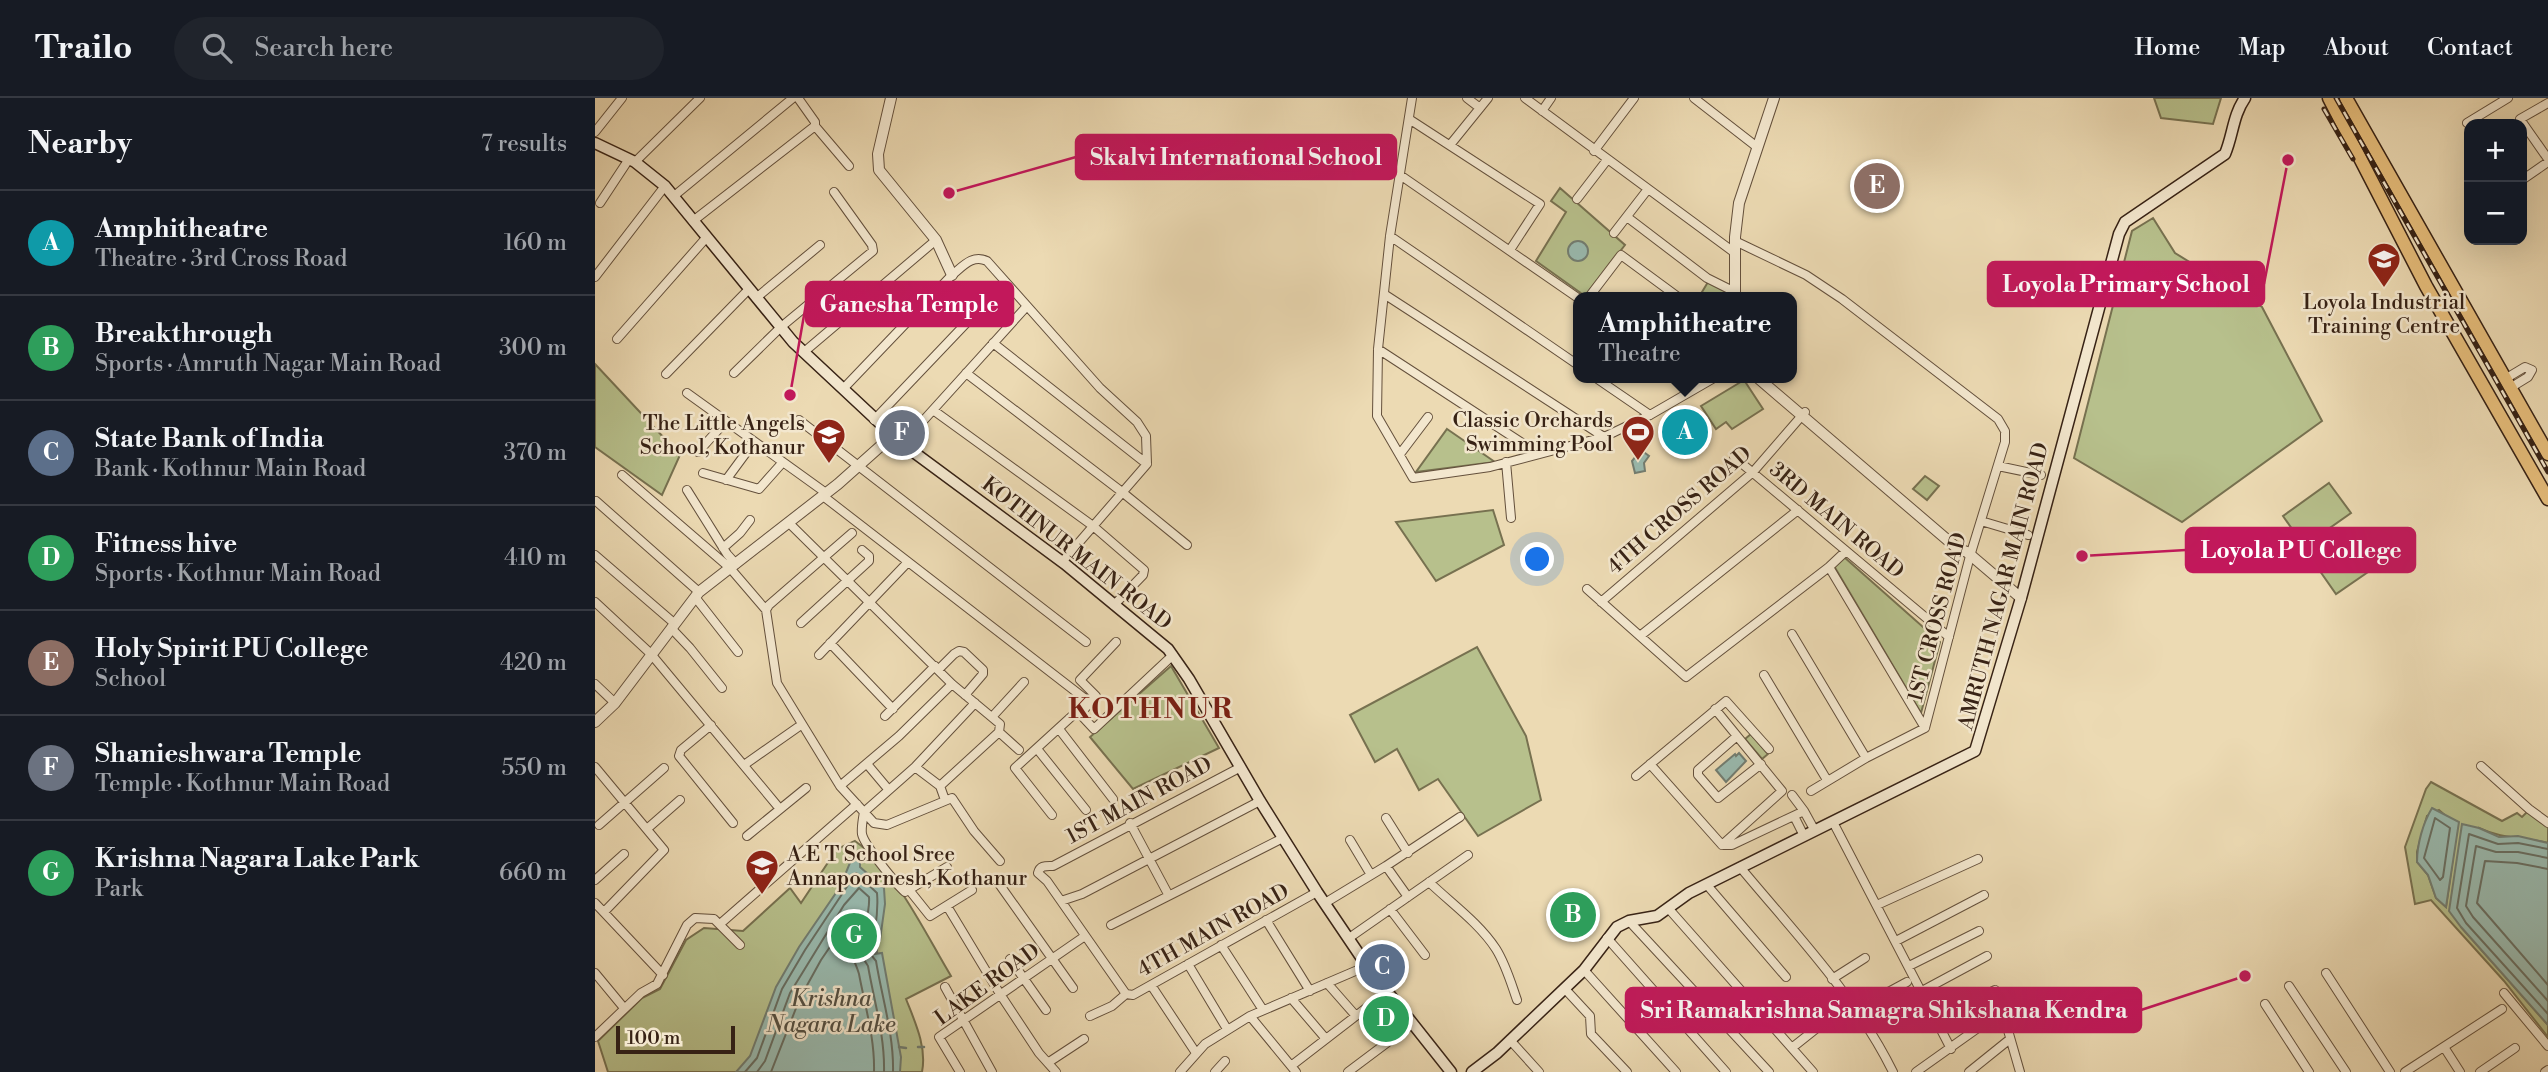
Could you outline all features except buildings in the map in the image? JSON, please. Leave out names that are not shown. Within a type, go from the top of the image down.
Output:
[{"type":"main road","name":"AMRUTH NAGAR MAIN ROAD","points":[[1472,1072],[1584,970],[1617,927],[1629,921],[1650,919],[1689,893],[1975,751],[1979,746],[2119,234],[2125,222],[2225,154],[2237,109],[2245,98]]},
{"type":"main road","points":[[2329,98],[2426,286],[2548,499]]},
{"type":"main road","points":[[2346,98],[2548,454]]},
{"type":"main road","name":"KOTHNUR MAIN ROAD","points":[[595,143],[632,161],[665,186],[781,327],[874,420],[1062,562],[1160,641],[1173,655],[1317,892],[1367,966],[1451,1072]]},
{"type":"main road","points":[[2372,180],[2386,172]]},
{"type":"street","points":[[595,132],[622,98]]},
{"type":"street","points":[[600,203],[632,161],[700,98]]},
{"type":"street","points":[[674,196],[795,98],[849,166]]},
{"type":"street","points":[[891,98],[878,154],[879,170],[936,240],[952,275]]},
{"type":"street","points":[[1412,98],[1390,236],[1378,348],[1377,416],[1413,478],[1490,467],[1604,437],[1650,415],[1703,384]]},
{"type":"street","points":[[1467,98],[1479,108]]},
{"type":"street","points":[[1450,145],[1488,98]]},
{"type":"street","points":[[1525,98],[1648,190],[1733,247]]},
{"type":"street","points":[[1542,110],[1551,98]]},
{"type":"street","points":[[1594,151],[1634,98]]},
{"type":"street","points":[[1694,98],[1754,145]]},
{"type":"street","points":[[1754,145],[1767,98]]},
{"type":"street","points":[[1732,292],[1733,201],[1774,98]]},
{"type":"street","points":[[2474,119],[2508,98]]},
{"type":"street","points":[[2527,176],[2548,161],[2520,119],[2548,103]]},
{"type":"street","points":[[1409,120],[1540,204],[1510,250]]},
{"type":"street","points":[[693,221],[815,126]]},
{"type":"street","points":[[1577,199],[1607,160]]},
{"type":"street","points":[[1400,174],[1573,294]]},
{"type":"street","points":[[595,277],[665,186]]},
{"type":"street","points":[[1614,233],[1648,190]]},
{"type":"street","points":[[734,373],[781,327],[873,251],[872,245],[834,192]]},
{"type":"street","points":[[1627,217],[1728,292]]},
{"type":"street","points":[[1390,236],[1573,362]]},
{"type":"street","points":[[617,339],[706,238]]},
{"type":"street","points":[[804,352],[936,240]]},
{"type":"street","points":[[666,373],[753,293],[820,245]]},
{"type":"street","name":"1ST CROSS ROAD","points":[[1733,247],[1807,275],[1998,419],[2005,431],[2005,442],[1998,466],[1968,554],[1925,728],[1866,758],[1811,791]]},
{"type":"street","points":[[1594,292],[1621,255],[1671,292]]},
{"type":"street","points":[[843,390],[952,275],[972,260],[980,258],[987,261],[1100,388],[1137,422],[1146,436],[1147,464],[1062,562]]},
{"type":"street","points":[[1384,293],[1604,437]]},
{"type":"street","points":[[903,443],[1027,306]]},
{"type":"street","points":[[874,420],[974,315]]},
{"type":"street","points":[[993,343],[1147,464]]},
{"type":"street","points":[[1378,348],[1539,454]]},
{"type":"street","points":[[966,373],[1187,545]]},
{"type":"street","points":[[1604,383],[1650,415]]},
{"type":"street","points":[[1764,383],[1958,548],[2021,598]]},
{"type":"street","points":[[1771,383],[1803,414]]},
{"type":"street","points":[[688,393],[783,462],[1084,698],[1083,706],[1038,750],[1015,768],[1052,815]]},
{"type":"street","points":[[933,410],[1093,526],[1144,570],[1143,575],[1114,605]]},
{"type":"street","name":"4TH CROSS ROAD","points":[[1601,602],[1753,472],[1803,414]]},
{"type":"street","points":[[1400,454],[1428,417]]},
{"type":"street","points":[[799,419],[1086,642]]},
{"type":"street","points":[[698,452],[726,421]]},
{"type":"street","points":[[595,722],[615,703],[697,595],[825,495],[893,435]]},
{"type":"street","points":[[726,480],[754,442]]},
{"type":"street","name":"3RD MAIN ROAD","points":[[1734,457],[1949,637]]},
{"type":"street","points":[[703,472],[762,489],[783,462]]},
{"type":"street","points":[[1506,462],[1511,518]]},
{"type":"street","points":[[1998,466],[2041,475]]},
{"type":"street","points":[[622,475],[733,566]]},
{"type":"street","points":[[687,490],[733,566],[766,610],[777,683],[840,786],[857,804],[863,815],[874,823],[887,825],[952,798],[974,831],[1000,861]]},
{"type":"street","points":[[596,501],[697,595],[738,652]]},
{"type":"street","points":[[1640,636],[1798,510]]},
{"type":"street","points":[[723,548],[750,520]]},
{"type":"street","points":[[1981,522],[2028,534]]},
{"type":"street","points":[[789,523],[952,684],[1000,724],[999,732],[940,786]]},
{"type":"street","points":[[766,610],[852,533]]},
{"type":"street","points":[[801,623],[869,561],[869,556],[862,550]]},
{"type":"street","points":[[1587,589],[1686,677],[1846,551]]},
{"type":"street","points":[[595,555],[673,626],[722,688]]},
{"type":"street","points":[[819,655],[908,562]]},
{"type":"street","points":[[1829,567],[1925,728]]},
{"type":"street","points":[[595,602],[651,654],[780,809]]},
{"type":"street","points":[[1792,634],[1866,758]]},
{"type":"street","points":[[1116,642],[1080,680],[1096,696],[1080,714],[1094,729],[1173,655]]},
{"type":"street","points":[[831,643],[893,709]]},
{"type":"street","points":[[885,716],[959,651],[977,663],[984,672],[965,695]]},
{"type":"street","points":[[1764,675],[1827,780]]},
{"type":"street","points":[[992,717],[1024,682]]},
{"type":"street","points":[[595,684],[615,703]]},
{"type":"street","points":[[840,786],[899,736],[952,684]]},
{"type":"street","points":[[1636,776],[1724,702],[1728,702],[1769,749]]},
{"type":"street","points":[[947,867],[910,891],[904,891],[862,836],[863,815],[888,789],[915,767],[975,703]]},
{"type":"street","points":[[1715,709],[1782,790],[1722,845]]},
{"type":"street","points":[[744,765],[801,724]]},
{"type":"street","points":[[711,725],[681,750],[678,756],[733,823]]},
{"type":"street","points":[[1059,729],[1113,800]]},
{"type":"street","points":[[999,732],[1019,751]]},
{"type":"street","points":[[1738,736],[1698,770],[1698,775],[1707,786],[1716,796],[1722,797],[1761,764]]},
{"type":"street","points":[[1038,750],[1086,810]]},
{"type":"street","points":[[867,764],[888,789]]},
{"type":"street","points":[[1650,764],[1722,845],[1732,845],[1804,811]]},
{"type":"street","name":"1ST MAIN ROAD","points":[[1061,901],[1038,873],[1042,866],[1053,866],[1241,766]]},
{"type":"street","points":[[2481,766],[2548,823]]},
{"type":"street","points":[[595,767],[662,844],[663,853],[604,912]]},
{"type":"street","points":[[915,767],[940,786],[945,800]]},
{"type":"street","points":[[599,825],[664,768]]},
{"type":"street","points":[[747,836],[806,788]]},
{"type":"street","points":[[1792,796],[1804,811],[1809,833]]},
{"type":"street","points":[[648,828],[680,800]]},
{"type":"street","points":[[1126,994],[1061,901],[1082,894],[1260,801]]},
{"type":"street","points":[[720,924],[857,804]]},
{"type":"street","points":[[1794,816],[1809,833]]},
{"type":"street","points":[[1325,903],[1408,853],[1460,817]]},
{"type":"street","points":[[1386,818],[1408,853]]},
{"type":"street","points":[[1833,821],[1951,1049]]},
{"type":"street","points":[[1131,823],[1168,894]]},
{"type":"street","points":[[1111,925],[1283,838]]},
{"type":"street","points":[[1350,841],[1371,875]]},
{"type":"street","points":[[595,880],[624,854]]},
{"type":"street","points":[[1349,937],[1468,855]]},
{"type":"street","points":[[1877,905],[1978,859]]},
{"type":"street","points":[[1386,866],[1408,897]]},
{"type":"street","points":[[1740,867],[1854,1005],[1875,1035],[1893,1072]]},
{"type":"street","points":[[997,881],[1073,988]]},
{"type":"street","points":[[1429,882],[1488,938],[1505,967],[1517,1000]]},
{"type":"street","points":[[1707,885],[1786,977]]},
{"type":"street","points":[[910,891],[930,916],[972,890]]},
{"type":"street","name":"4TH MAIN ROAD","points":[[1090,1016],[1112,1006],[1126,994],[1133,995],[1317,892]]},
{"type":"street","points":[[1896,941],[1984,895]]},
{"type":"street","points":[[595,903],[663,975]]},
{"type":"street","points":[[947,906],[1000,994],[1039,1053],[1056,1072]]},
{"type":"street","points":[[1668,908],[1814,1072]]},
{"type":"street","points":[[1390,909],[1425,955]]},
{"type":"street","points":[[595,1037],[641,993],[657,984],[687,925],[695,918],[714,919],[740,945]]},
{"type":"street","points":[[1266,920],[1310,990]]},
{"type":"street","points":[[1629,921],[1769,1072]]},
{"type":"street","points":[[1909,966],[1979,931]]},
{"type":"street","name":"LAKE ROAD","points":[[960,1072],[939,1037],[1085,936]]},
{"type":"street","points":[[1607,938],[1726,1072]]},
{"type":"street","points":[[1221,945],[1263,1010]]},
{"type":"street","points":[[1922,991],[1987,956]]},
{"type":"street","points":[[1832,979],[1865,958]]},
{"type":"street","points":[[1010,959],[1046,1010]]},
{"type":"street","points":[[1188,964],[1227,1030]]},
{"type":"street","points":[[1180,1072],[1205,1044],[1250,1016],[1367,966]]},
{"type":"street","points":[[1584,970],[1676,1072]]},
{"type":"street","points":[[595,973],[624,1008]]},
{"type":"street","points":[[2326,973],[2390,1072]]},
{"type":"street","points":[[1793,1047],[1854,1005],[1907,982]]},
{"type":"street","points":[[1327,983],[1356,1016]]},
{"type":"street","points":[[1151,985],[1196,1053]]},
{"type":"street","points":[[2290,986],[2346,1072]]},
{"type":"street","points":[[945,987],[992,1072]]},
{"type":"street","points":[[1565,989],[1590,1016],[1591,1034],[1627,1072]]},
{"type":"street","points":[[1936,1020],[1995,990]]},
{"type":"street","points":[[1250,1016],[1294,1069],[1326,1039],[1387,992]]},
{"type":"street","points":[[2504,993],[2548,1046]]},
{"type":"street","points":[[1291,999],[1326,1039]]},
{"type":"street","points":[[2265,1004],[2309,1072]]},
{"type":"street","points":[[2001,1006],[2018,1071]]},
{"type":"street","points":[[2405,1072],[2502,1009]]},
{"type":"street","points":[[1916,1072],[1992,1018]]},
{"type":"street","points":[[1347,1072],[1412,1024]]},
{"type":"street","points":[[1049,1062],[1084,1039]]},
{"type":"street","points":[[1969,1072],[2010,1039]]},
{"type":"street","points":[[1510,1040],[1539,1072]]},
{"type":"street","points":[[2444,1047],[2459,1072]]},
{"type":"street","points":[[2480,1072],[2515,1048]]},
{"type":"street","points":[[1215,1072],[1224,1061]]},
{"type":"green space","points":[[2154,98],[2221,98],[2213,124],[2161,118]]},
{"type":"green space","points":[[1560,188],[1625,245],[1588,292],[1579,292],[1536,261],[1566,212],[1551,201]]},
{"type":"green space","points":[[2153,218],[2175,253],[2262,307],[2322,421],[2182,522],[2074,458],[2132,231]]},
{"type":"green space","points":[[1708,282],[1726,290],[1726,292],[1702,292]]},
{"type":"green space","points":[[595,364],[680,455],[662,495],[595,447]]},
{"type":"green space","points":[[1739,383],[1746,383],[1763,409],[1732,429],[1726,422],[1716,429],[1701,406]]},
{"type":"green space","points":[[1447,429],[1495,462],[1416,472]]},
{"type":"green space","points":[[1925,476],[1939,486],[1927,500],[1913,489]]},
{"type":"green space","points":[[2329,483],[2351,513],[2304,546],[2283,516]]},
{"type":"green space","points":[[1493,510],[1504,545],[1436,581],[1396,522]]},
{"type":"green space","points":[[2363,530],[2384,561],[2336,594],[2315,564]]},
{"type":"green space","points":[[1844,557],[1940,642],[1921,713],[1834,566]]},
{"type":"green space","points":[[1477,647],[1526,736],[1541,800],[1478,836],[1438,779],[1419,790],[1397,749],[1375,762],[1350,715]]},
{"type":"green space","points":[[1171,666],[1219,748],[1133,789],[1090,737]]},
{"type":"green space","points":[[1751,734],[1768,754],[1762,759],[1745,739]]},
{"type":"green space","points":[[2431,782],[2502,821],[2517,813],[2522,817],[2527,812],[2548,825],[2548,843],[2504,836],[2479,828],[2461,927],[2548,1025],[2548,1037],[2504,981],[2431,900],[2415,904],[2405,847]],"holes":[[[2439,810],[2458,822],[2446,907],[2436,898],[2428,875],[2417,862],[2417,852],[2427,816]]]},
{"type":"green space","points":[[855,841],[870,853],[897,885],[951,976],[906,999],[922,1044],[922,1072],[608,1072],[598,1041],[642,998],[660,989],[686,940],[704,928],[743,931],[790,888],[801,903],[837,849]]},
{"type":"water","points":[[1578,241],[1585,244],[1588,251],[1585,258],[1578,261],[1571,258],[1568,251],[1571,244]]},
{"type":"water","name":"Classic Orchards Swimming Pool","points":[[1641,450],[1649,456],[1644,463],[1645,471],[1635,473],[1632,461]]},
{"type":"water","points":[[1739,753],[1746,761],[1726,782],[1716,770]]},
{"type":"water","points":[[2432,808],[2459,822],[2446,907],[2436,898],[2428,875],[2417,862],[2421,834]]},
{"type":"water","points":[[2462,824],[2499,837],[2518,836],[2548,843],[2548,1025],[2449,911]]},
{"type":"water","name":"Krishna Nagara Lake","points":[[854,853],[860,854],[860,867],[884,888],[885,904],[880,940],[860,944],[876,942],[877,952],[860,955],[882,953],[901,1057],[900,1072],[736,1072],[750,1056],[776,987],[799,947],[840,887]]},
{"type":"waterway","points":[[899,1047],[906,1048]]},
{"type":"waterway","points":[[918,1047],[924,1047]]},
{"type":"railway","points":[[2336,98],[2548,472]]},
{"type":"railway","points":[[2324,109],[2353,159]]},
{"type":"place","name":"Loyola Primary School","points":[[2288,160]]},
{"type":"place","name":"Holy Spirit PU College","points":[[1877,186]]},
{"type":"place","name":"Skalvi International School","points":[[949,193]]},
{"type":"place","name":"Loyola Industrial Training Centre","points":[[2384,289]]},
{"type":"place","name":"Ganesha Temple","points":[[790,395]]},
{"type":"place","name":"Amphitheatre","points":[[1685,432]]},
{"type":"place","name":"Shanieshwara Temple","points":[[902,433]]},
{"type":"place","name":"Classic Orchards Swimming Pool","points":[[1638,462]]},
{"type":"place","name":"The Little Angels School, Kothanur","points":[[829,465]]},
{"type":"place","name":"Loyola P U College","points":[[2082,556]]},
{"type":"place","name":"A E T School Sree Annapoornesh, Kothanur","points":[[762,896]]},
{"type":"place","name":"Breakthrough","points":[[1573,915]]},
{"type":"place","name":"Krishna Nagara Lake Park","points":[[854,936]]},
{"type":"place","name":"State Bank of India","points":[[1382,967]]},
{"type":"place","name":"Sri Ramakrishna Samagra Shikshana Kendra","points":[[2245,976]]},
{"type":"place","name":"Fitness hive","points":[[1386,1019]]},
{"type":"district","name":"KOTHNUR","points":[[1151,708]]}]
